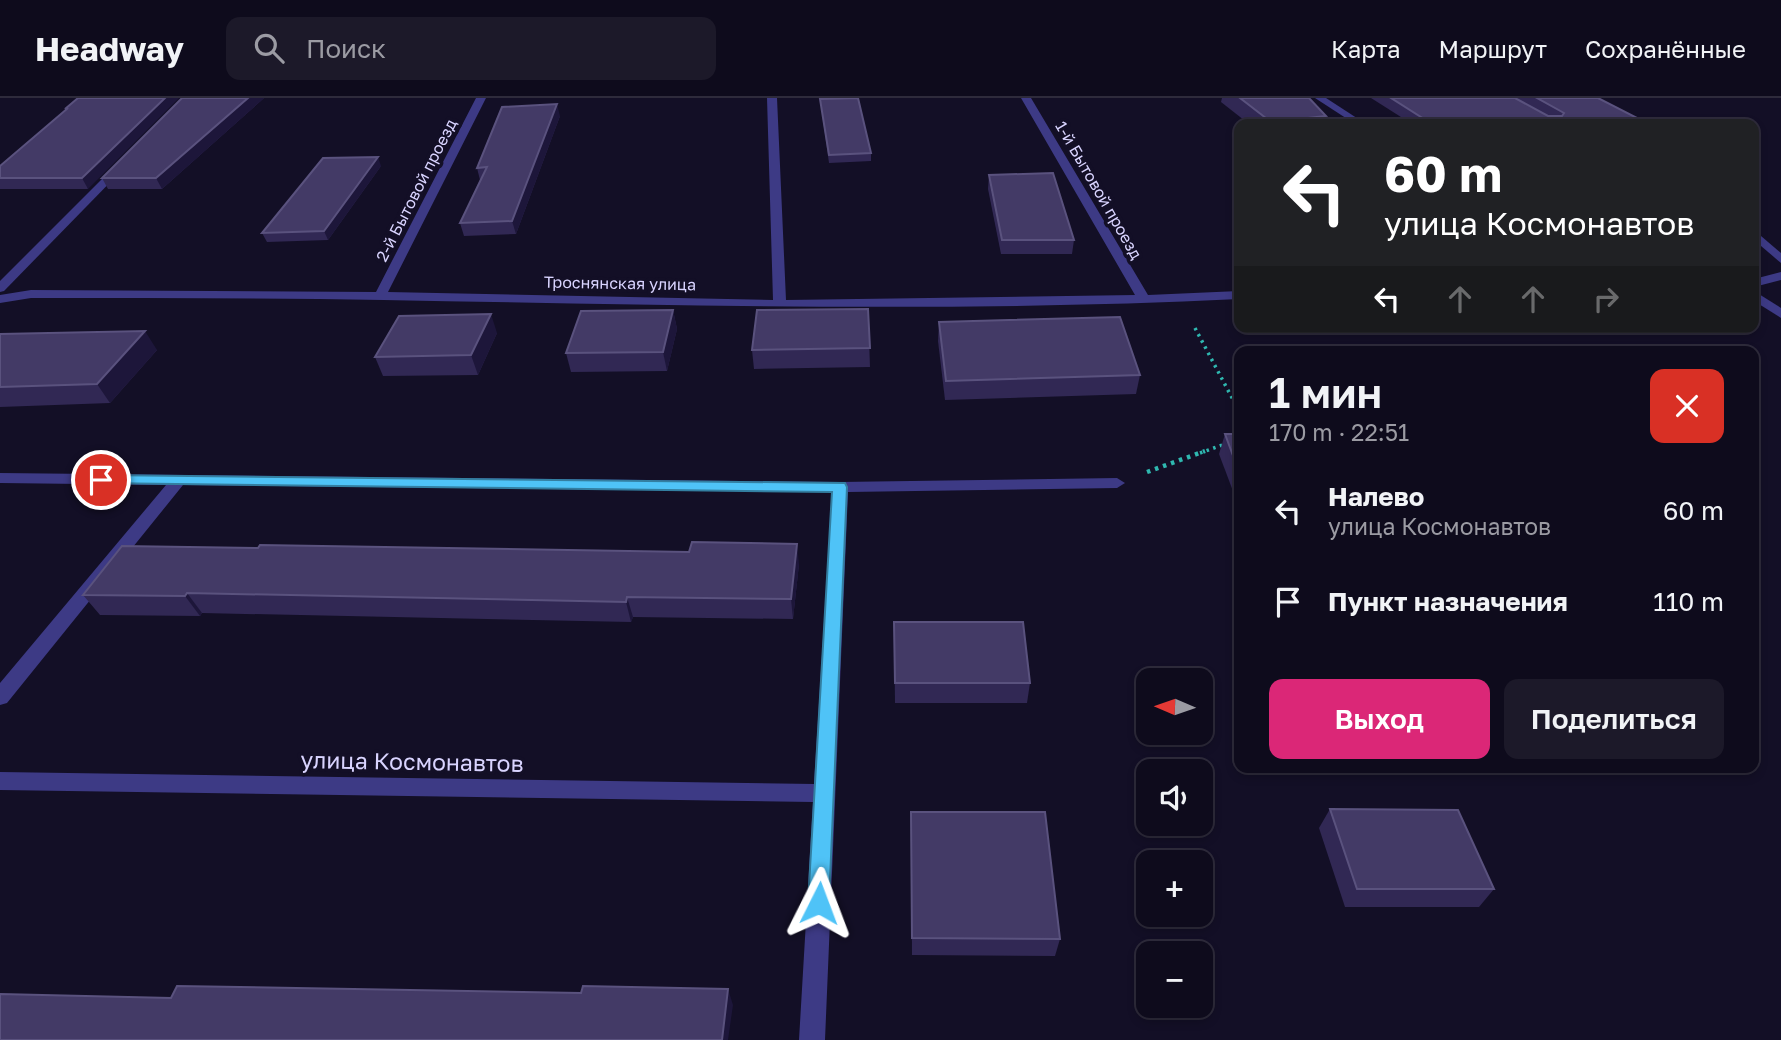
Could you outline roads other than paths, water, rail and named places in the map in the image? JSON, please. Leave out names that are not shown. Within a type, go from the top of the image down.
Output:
[{"type":"street","name":"2-й Бытовой проезд","points":[[380,296],[481,98]]},
{"type":"street","points":[[772,98],[780,304]]},
{"type":"street","name":"1-й Бытовой проезд","points":[[1026,98],[1144,299]]},
{"type":"street","points":[[1320,98],[1354,119]]},
{"type":"street","points":[[0,288],[131,155]]},
{"type":"street","points":[[1759,239],[1781,259]]},
{"type":"street","points":[[1759,282],[1781,276]]},
{"type":"street","name":"Троснянская улица","points":[[0,299],[31,294],[380,296],[780,304],[1234,295]]},
{"type":"street","points":[[1759,299],[1781,314]]},
{"type":"street","points":[[0,478],[177,482],[840,487],[1117,483]]},
{"type":"street","points":[[0,697],[177,482]]},
{"type":"street","points":[[812,1040],[840,487]]},
{"type":"street","name":"улица Космонавтов","points":[[0,781],[824,793]]}]
